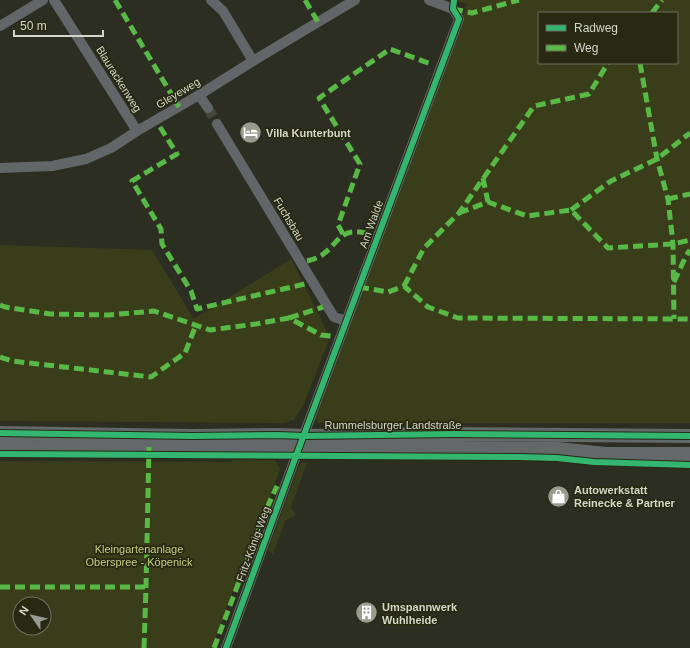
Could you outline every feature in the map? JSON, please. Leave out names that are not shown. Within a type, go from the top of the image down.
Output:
[{"type":"main road","name":"Rummelsburger Landstraße","points":[[0,433],[192,436],[277,435],[301,442],[456,448],[558,449],[606,454],[690,454]]},
{"type":"main road","name":"Rummelsburger Landstraße","points":[[0,447],[301,442],[454,434],[690,436]]},
{"type":"street","points":[[0,26],[43,0]]},
{"type":"street","name":"Blaurackenweg","points":[[54,0],[137,131]]},
{"type":"street","points":[[211,0],[223,11]]},
{"type":"street","points":[[220,0],[223,11],[253,61]]},
{"type":"street","name":"Gleyeweg","points":[[0,168],[52,166],[86,159],[111,148],[355,0]]},
{"type":"street","name":"Am Walde","points":[[301,442],[459,19],[453,9],[429,0]]},
{"type":"street","points":[[199,95],[208,108]]},
{"type":"street","name":"Fuchsbau","points":[[217,124],[334,317],[346,321]]},
{"type":"street","name":"Fritz-König-Weg","points":[[226,648],[301,442]]},
{"type":"green space","points":[[455,0],[690,0],[690,423],[318,423],[316,418],[467,4]]},
{"type":"green space","points":[[0,245],[152,250],[194,319],[291,259],[330,337],[303,406],[294,420],[283,423],[0,421]]},
{"type":"green space","name":"Kleingartenanlage Oberspree - Köpenick","points":[[233,460],[275,460],[280,469],[270,498],[273,502],[265,523],[259,520],[212,648],[0,648],[0,461],[231,462]]},
{"type":"green space","points":[[300,463],[307,463],[291,507],[296,515],[285,521],[273,554],[268,550]]},
{"type":"tunnel","points":[[208,108],[217,124]]},
{"type":"marked path","points":[[115,0],[179,107]]},
{"type":"marked path","points":[[305,0],[318,22]]},
{"type":"marked path","points":[[453,9],[472,13],[519,0]]},
{"type":"marked path","points":[[653,12],[662,0]]},
{"type":"marked path","points":[[343,234],[338,225],[360,164],[319,98],[390,49],[431,64]]},
{"type":"marked path","points":[[404,286],[424,248],[459,213],[534,106],[589,94],[607,64]]},
{"type":"marked path","points":[[640,64],[657,159],[668,199],[673,244],[674,319]]},
{"type":"marked path","points":[[160,127],[177,154],[132,181],[161,229],[162,244],[191,291],[197,309],[309,283]]},
{"type":"marked path","points":[[571,210],[611,181],[657,159],[690,133]]},
{"type":"marked path","points":[[483,178],[488,202]]},
{"type":"marked path","points":[[668,199],[690,194]]},
{"type":"marked path","points":[[459,213],[488,202],[527,216],[571,210],[608,248],[673,244],[690,240]]},
{"type":"marked path","points":[[307,261],[322,255],[346,233],[359,232],[369,234]]},
{"type":"marked path","points":[[674,282],[690,250]]},
{"type":"marked path","points":[[359,287],[388,292],[404,286],[428,307],[458,318],[690,319]]},
{"type":"marked path","points":[[0,305],[50,314],[109,315],[154,311],[210,330],[289,318],[321,335],[331,336]]},
{"type":"marked path","points":[[289,318],[323,307]]},
{"type":"marked path","points":[[0,357],[12,361],[151,377],[185,353],[196,325]]},
{"type":"marked path","points":[[144,648],[149,447]]},
{"type":"marked path","points":[[214,648],[266,510],[277,486]]},
{"type":"marked path","points":[[0,587],[146,587]]},
{"type":"cycle path","points":[[226,648],[459,19],[453,9],[454,0]]},
{"type":"cycle path","points":[[0,433],[192,436],[454,434],[690,436]]},
{"type":"cycle path","points":[[0,454],[520,457],[557,458],[594,462],[690,465]]},
{"type":"place","name":"Villa Kunterbunt","points":[[250,133]]},
{"type":"place","name":"Autowerkstatt Reinecke & Partner","points":[[559,496]]},
{"type":"place","name":"Umspannwerk Wuhlheide","points":[[366,613]]}]
